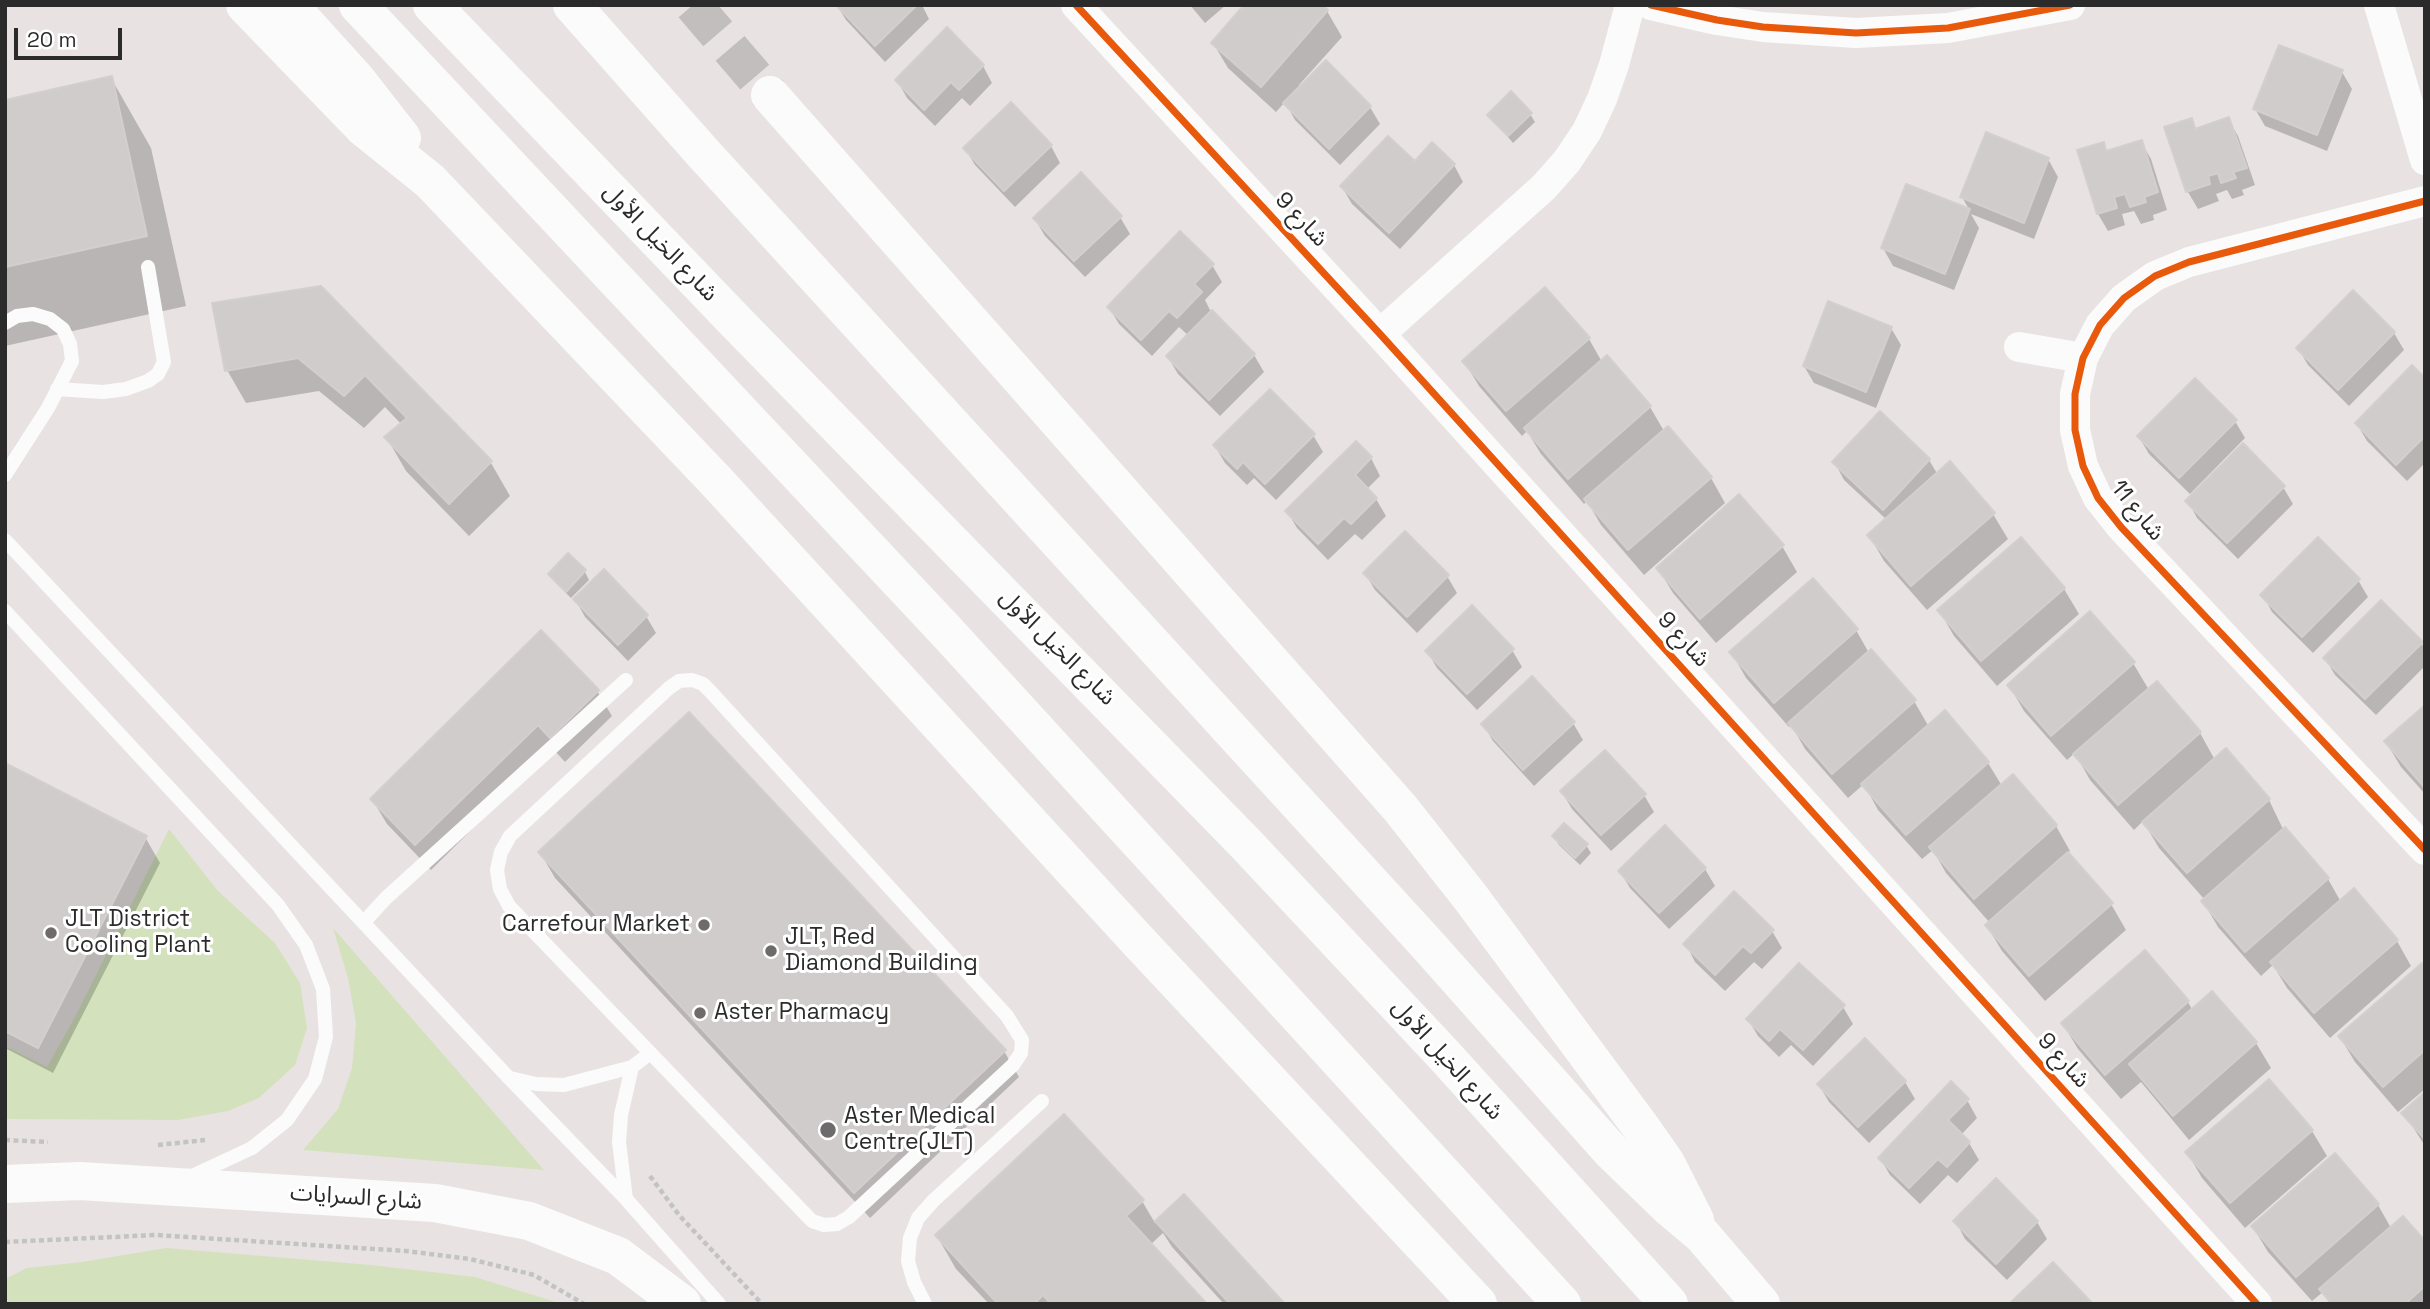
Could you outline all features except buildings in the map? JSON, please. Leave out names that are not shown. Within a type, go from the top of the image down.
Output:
[{"type":"main road","points":[[245,5],[364,128],[430,181],[715,480],[1130,932],[1478,1304]]},
{"type":"main road","points":[[289,5],[356,79],[430,181]]},
{"type":"main road","points":[[358,5],[946,631],[1562,1304]]},
{"type":"main road","name":"شارع الخيل الأول","points":[[432,5],[736,322],[1246,844],[1444,1055],[1669,1304]]},
{"type":"main road","points":[[572,5],[703,153],[1416,931],[1611,1151],[1670,1208],[1702,1234],[1762,1304]]},
{"type":"main road","points":[[770,95],[1400,808],[1471,898],[1643,1130],[1665,1163],[1702,1234]]},
{"type":"main road","name":"شارع السرايات","points":[[5,1185],[80,1181],[435,1203],[529,1221],[618,1256],[682,1304]]},
{"type":"street","name":"شارع 9","points":[[1076,5],[1380,334],[2257,1304]]},
{"type":"street","points":[[1380,334],[1544,187],[1567,161],[1587,131],[1602,99],[1630,5]]},
{"type":"street","points":[[1651,5],[1763,27],[1856,33],[1948,28],[2070,5]]},
{"type":"street","points":[[2379,5],[2425,160]]},
{"type":"street","name":"شارع 11","points":[[2425,201],[2189,262],[2155,276],[2124,298],[2100,326],[2083,358],[2075,394],[2074,430],[2082,466],[2098,498],[2122,527],[2425,850]]},
{"type":"street","points":[[2019,348],[2083,358]]},
{"type":"lane","points":[[57,389],[103,392],[126,389],[158,374],[164,362],[148,267]]},
{"type":"lane","points":[[5,323],[17,316],[33,314],[50,318],[62,329],[70,344],[72,361],[5,475]]},
{"type":"lane","points":[[5,540],[509,1078],[626,1199],[719,1304]]},
{"type":"lane","points":[[5,611],[278,905],[306,946],[323,989],[326,1037],[315,1079],[287,1120],[252,1147],[205,1172],[168,1186]]},
{"type":"lane","points":[[364,922],[380,904],[626,680]]},
{"type":"lane","points":[[692,680],[704,684],[1007,1016],[1022,1040],[1021,1054],[1013,1065],[849,1217],[837,1224],[824,1225],[811,1221],[649,1054],[509,905],[500,889],[497,870],[501,852],[510,836],[669,688],[679,681],[692,680]]},
{"type":"lane","points":[[509,1078],[536,1084],[565,1085],[596,1079],[632,1067],[649,1054]]},
{"type":"lane","points":[[626,1199],[619,1142],[621,1115],[632,1067]]},
{"type":"lane","points":[[925,1304],[914,1282],[908,1261],[910,1238],[918,1218],[1042,1101]]},
{"type":"path","points":[[149,1145],[207,1139]]},
{"type":"path","points":[[5,1140],[58,1142]]},
{"type":"path","points":[[5,1242],[156,1235],[407,1251],[470,1259],[534,1275],[584,1304]]},
{"type":"green space","points":[[169,829],[218,891],[275,943],[300,983],[307,1028],[295,1065],[259,1098],[228,1111],[178,1120],[5,1119],[5,1046],[47,1067]]},
{"type":"green space","points":[[333,928],[544,1170],[303,1150],[338,1109],[352,1068],[356,1023],[348,978]]},
{"type":"green space","points":[[166,1248],[371,1265],[475,1277],[562,1304],[5,1304],[5,1279],[27,1268]]},
{"type":"tunnel","points":[[693,5],[770,95]]},
{"type":"cycle path","points":[[1076,5],[1380,334],[2257,1304]]},
{"type":"cycle path","points":[[1651,5],[1763,27],[1856,33],[1948,28],[2070,5]]},
{"type":"cycle path","points":[[2425,201],[2189,262],[2155,276],[2124,298],[2100,325],[2083,358],[2075,394],[2075,430],[2083,466],[2098,498],[2121,527],[2425,850]]},
{"type":"place","name":"Carrefour Market","points":[[704,925]]},
{"type":"place","name":"JLT District Cooling Plant","points":[[51,933]]},
{"type":"place","name":"JLT, Red Diamond Building","points":[[771,951]]},
{"type":"place","name":"Aster Pharmacy","points":[[700,1013]]},
{"type":"place","name":"Aster Medical Centre(JLT)","points":[[828,1130]]}]
